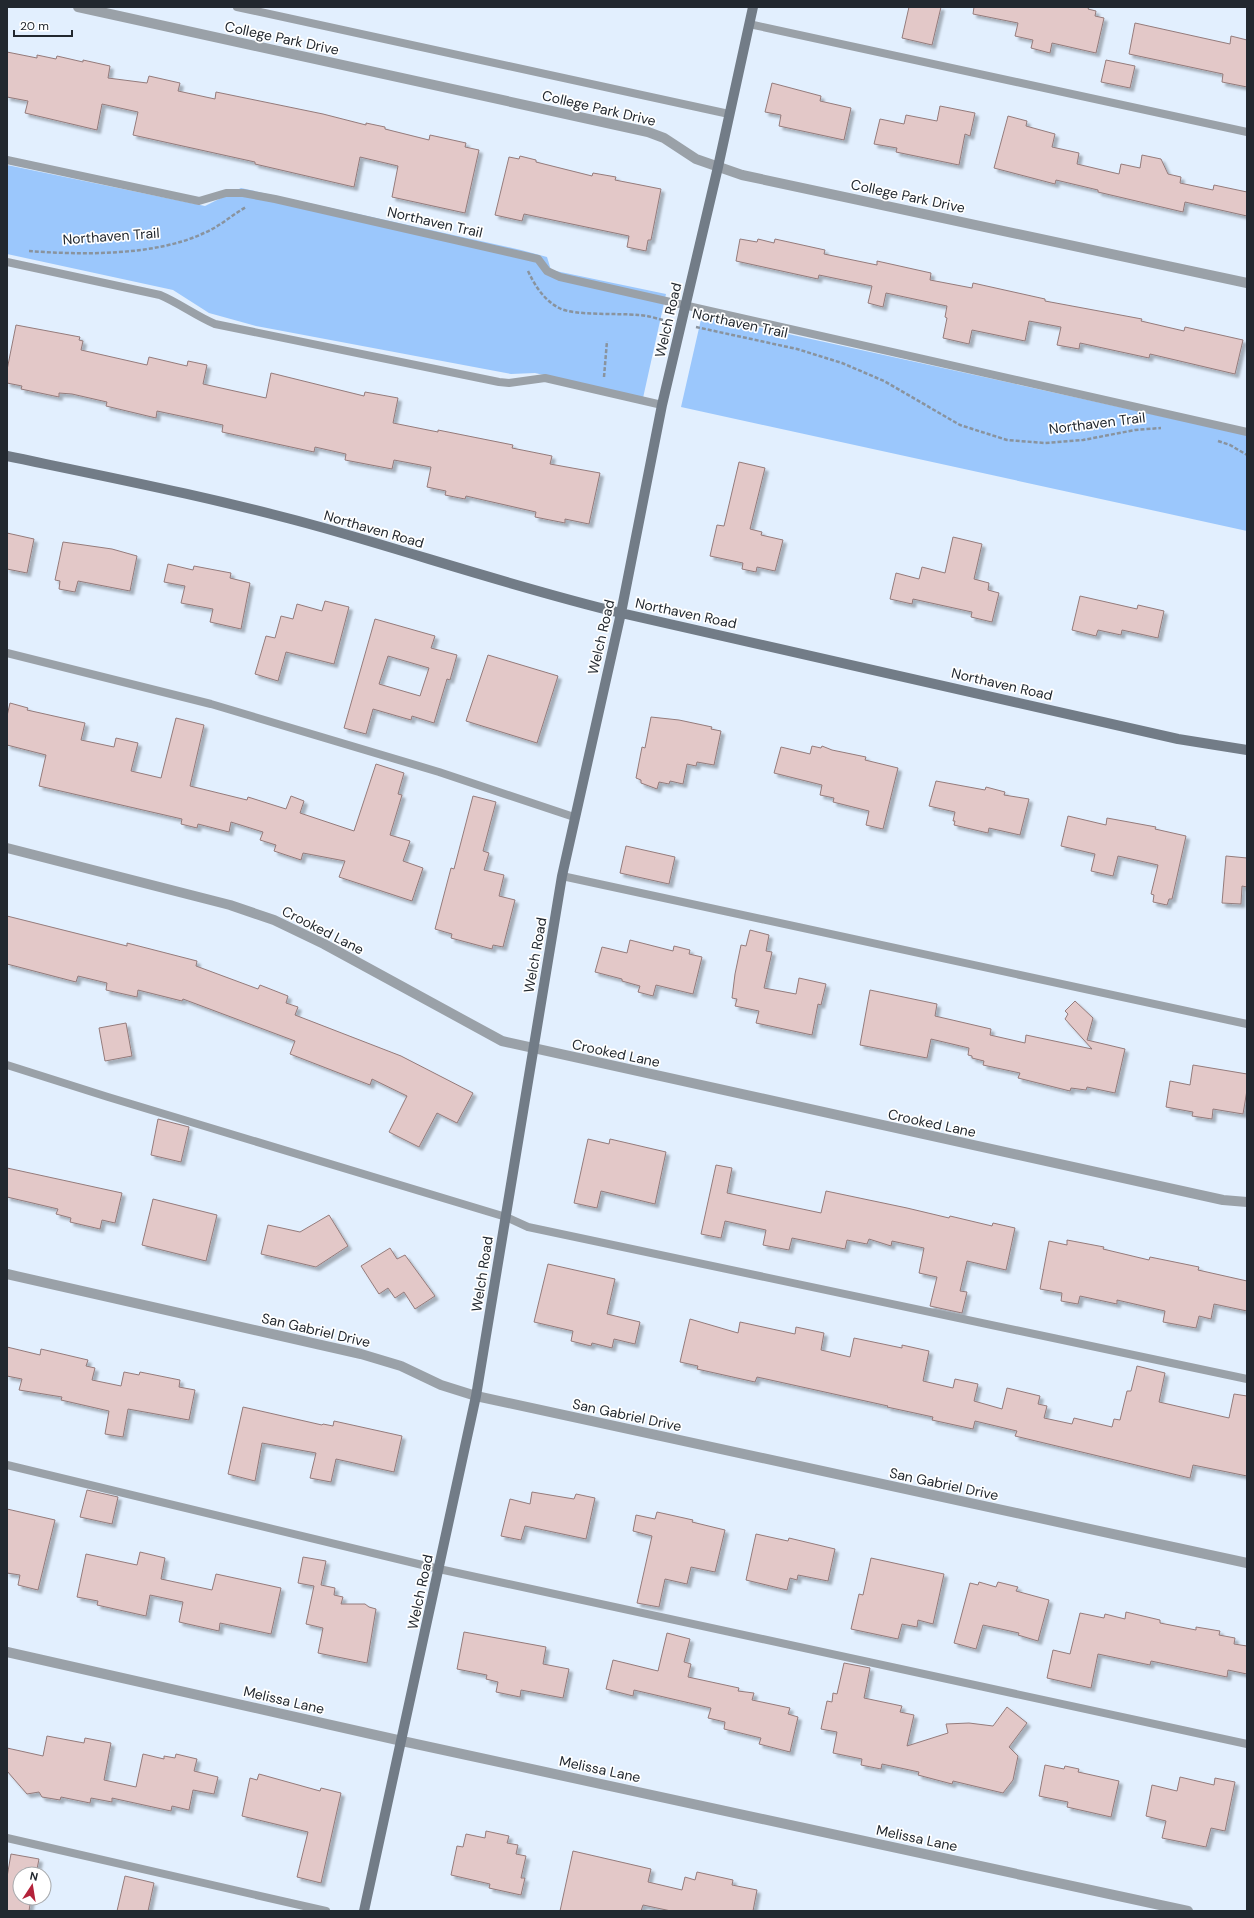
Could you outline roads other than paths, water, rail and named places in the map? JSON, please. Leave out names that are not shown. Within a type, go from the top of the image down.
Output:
[{"type":"street","name":"College Park Drive","points":[[78,7],[648,132],[664,138],[696,159],[742,175],[1247,284]]},
{"type":"street","name":"Welch Road","points":[[364,1911],[476,1396],[562,876],[574,817],[621,614],[662,405],[718,167],[753,7]]},
{"type":"street","name":"Northaven Road","points":[[7,456],[164,489],[323,528],[560,599],[621,614],[1178,738],[1247,750]]},
{"type":"street","name":"Crooked Lane","points":[[7,848],[230,904],[274,920],[324,944],[502,1041],[1192,1194],[1223,1200],[1247,1202]]},
{"type":"street","name":"San Gabriel Drive","points":[[7,1274],[361,1354],[401,1366],[441,1385],[476,1396],[1247,1563]]},
{"type":"street","name":"Melissa Lane","points":[[7,1652],[402,1741],[1188,1911]]},
{"type":"lane","points":[[237,7],[729,114]]},
{"type":"lane","points":[[749,24],[1247,132]]},
{"type":"lane","name":"Northaven Trail","points":[[7,160],[199,200],[226,192],[243,193],[275,199],[538,259],[547,271],[560,277],[1247,432]]},
{"type":"lane","points":[[7,262],[160,295],[175,302],[201,318],[215,324],[499,382],[510,383],[545,378],[662,405]]},
{"type":"lane","points":[[7,653],[211,704],[439,772],[574,817]]},
{"type":"lane","points":[[562,876],[1247,1024]]},
{"type":"lane","points":[[7,1065],[506,1217],[528,1227],[1247,1379]]},
{"type":"lane","points":[[7,1465],[439,1569],[1247,1744]]},
{"type":"lane","points":[[7,1838],[326,1911]]}]
